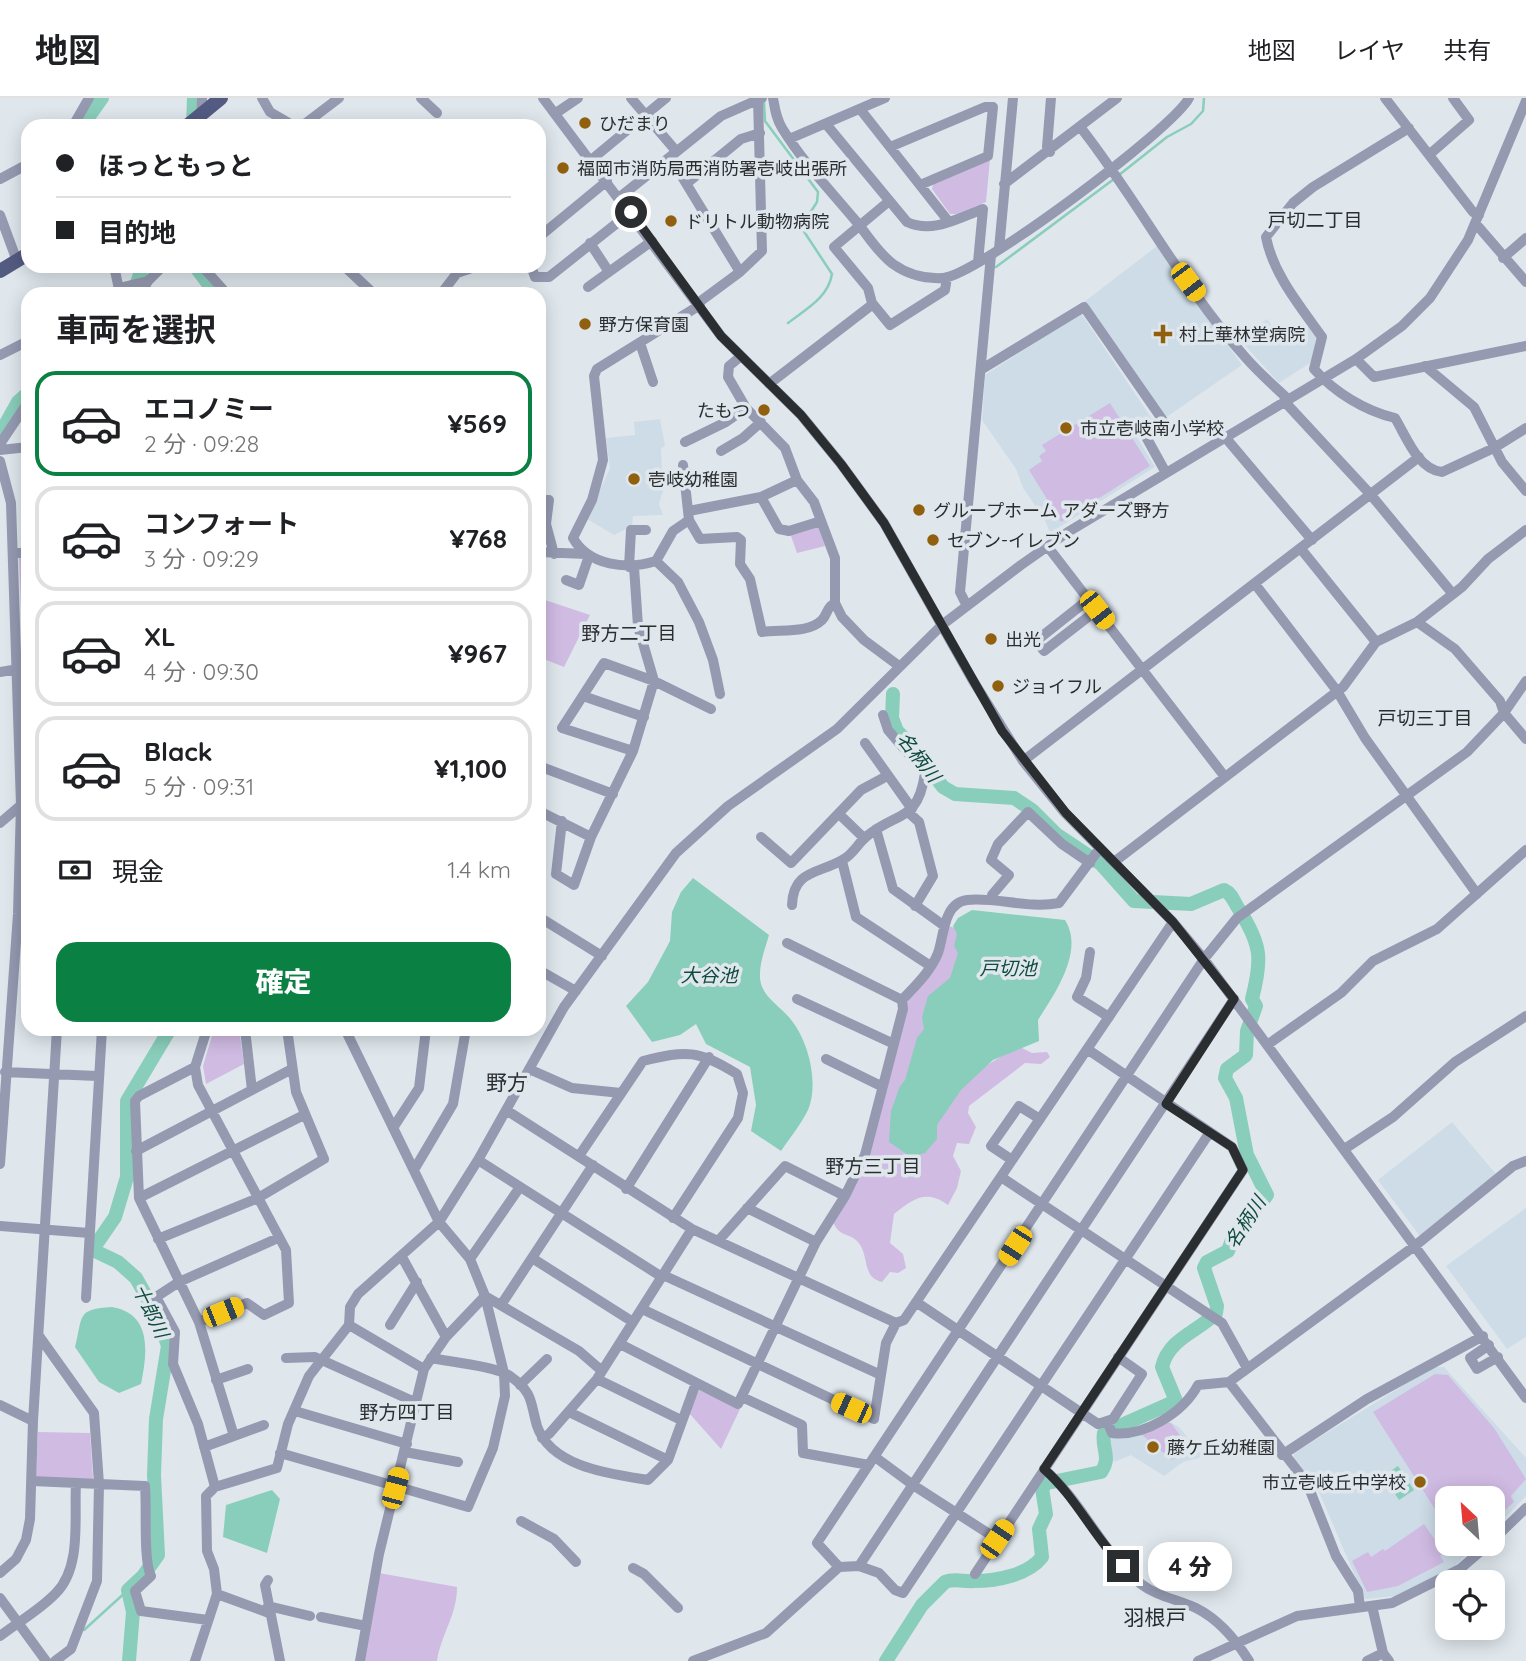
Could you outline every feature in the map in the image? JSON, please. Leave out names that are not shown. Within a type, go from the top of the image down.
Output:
[{"type":"main road","points":[[202,119],[221,98]]},
{"type":"main road","points":[[0,271],[21,258]]},
{"type":"street","points":[[77,119],[89,98]]},
{"type":"street","points":[[201,119],[202,98]]},
{"type":"street","points":[[262,98],[271,112],[282,119]]},
{"type":"street","points":[[312,119],[340,98]]},
{"type":"street","points":[[421,98],[437,113]]},
{"type":"street","points":[[544,98],[740,357],[801,415],[884,523],[1002,731],[1095,856]]},
{"type":"street","points":[[556,113],[578,98]]},
{"type":"street","points":[[631,98],[673,154],[687,183],[740,272]]},
{"type":"street","points":[[591,160],[666,98]]},
{"type":"street","points":[[773,98],[776,116],[789,139],[883,256],[904,271],[926,277],[947,277],[978,262],[1115,173],[1189,98]]},
{"type":"street","points":[[789,139],[885,98]]},
{"type":"street","points":[[967,606],[960,592],[1013,98]]},
{"type":"street","points":[[1051,98],[1047,147],[1051,152]]},
{"type":"street","points":[[1004,184],[1051,152],[1117,98]]},
{"type":"street","points":[[1385,98],[1473,212],[1503,258],[1526,282]]},
{"type":"street","points":[[1430,154],[1469,120],[1453,98]]},
{"type":"street","points":[[587,555],[573,538],[592,500],[604,453],[594,376],[597,369],[699,304],[762,251],[760,99],[720,116],[620,197]]},
{"type":"street","points":[[546,1027],[576,992],[676,853],[728,806],[837,729],[942,625],[1048,547],[1356,359],[1402,326],[1430,298],[1452,269],[1521,127],[1526,101]]},
{"type":"street","points":[[890,147],[985,107],[993,107],[988,156],[920,185]]},
{"type":"street","points":[[860,108],[949,222]]},
{"type":"street","points":[[826,124],[907,222],[916,226],[935,227],[983,209],[978,262]]},
{"type":"street","points":[[1080,128],[1246,358],[1371,495],[1452,593]]},
{"type":"street","points":[[1409,128],[1313,187],[1293,203],[1265,237],[1268,251],[1289,291],[1322,337],[1314,369],[1322,378],[1374,413],[1395,418],[1419,457],[1432,471],[1441,472],[1494,448],[1526,428]]},
{"type":"street","points":[[687,183],[741,139],[760,133]]},
{"type":"street","points":[[0,179],[21,168]]},
{"type":"street","points":[[546,231],[607,181]]},
{"type":"street","points":[[888,202],[834,247],[868,288],[873,304],[890,325],[945,290],[947,277]]},
{"type":"street","points":[[534,273],[535,277],[550,276],[631,212]]},
{"type":"street","points":[[0,215],[21,255]]},
{"type":"street","points":[[1503,258],[1526,237]]},
{"type":"street","points":[[588,287],[652,241]]},
{"type":"street","points":[[590,243],[609,272]]},
{"type":"street","points":[[145,287],[156,273]]},
{"type":"street","points":[[208,273],[221,287]]},
{"type":"street","points":[[352,273],[366,287]]},
{"type":"street","points":[[446,287],[457,273]]},
{"type":"street","points":[[129,287],[148,281]]},
{"type":"street","points":[[148,281],[151,287]]},
{"type":"street","points":[[769,384],[873,304]]},
{"type":"street","points":[[982,369],[1084,307],[1164,422],[1145,435],[1166,473]]},
{"type":"street","points":[[640,343],[653,382]]},
{"type":"street","points":[[0,355],[21,344]]},
{"type":"street","points":[[1356,359],[1374,377],[1526,346]]},
{"type":"street","points":[[740,357],[726,373],[746,408],[785,448],[797,480],[814,502],[835,558],[835,603],[842,617],[863,640],[899,666]]},
{"type":"street","points":[[1426,366],[1475,407],[1502,463],[1526,491]]},
{"type":"street","points":[[685,442],[726,422],[746,408]]},
{"type":"street","points":[[0,444],[21,412]]},
{"type":"street","points":[[721,451],[761,422]]},
{"type":"street","points":[[1225,437],[1312,540]]},
{"type":"street","points":[[0,450],[21,448]]},
{"type":"street","points":[[1023,761],[1419,457]]},
{"type":"street","points":[[0,461],[10,492],[21,708]]},
{"type":"street","points":[[683,464],[689,516],[700,539],[737,537],[741,540],[740,564],[750,579],[762,632],[804,629],[822,620],[830,605],[835,603]]},
{"type":"street","points":[[546,553],[587,555],[632,567],[656,561],[673,531],[689,516],[761,497],[797,480]]},
{"type":"street","points":[[761,497],[779,528],[789,531],[821,521]]},
{"type":"street","points":[[546,500],[549,500],[546,524],[554,554]]},
{"type":"street","points":[[562,821],[556,874],[575,885],[591,837],[633,751],[654,681],[638,626],[632,567],[631,530],[646,530]]},
{"type":"street","points":[[1114,862],[1337,691],[1376,642],[1417,622],[1462,587],[1488,559],[1526,530]]},
{"type":"street","points":[[1048,547],[1225,777]]},
{"type":"street","points":[[1301,549],[1376,642]]},
{"type":"street","points":[[14,553],[21,553]]},
{"type":"street","points":[[566,580],[579,585],[587,555]]},
{"type":"street","points":[[656,561],[678,582],[699,622],[713,660],[720,694]]},
{"type":"street","points":[[1255,584],[1337,691],[1405,795],[1477,894]]},
{"type":"street","points":[[1088,599],[1036,641],[1044,651],[1097,610]]},
{"type":"street","points":[[1417,622],[1455,649],[1500,701],[1504,713],[1526,739]]},
{"type":"street","points":[[633,751],[562,728],[604,663],[654,681],[711,709]]},
{"type":"street","points":[[0,672],[18,669]]},
{"type":"street","points":[[839,1567],[817,1544],[1204,959],[1242,915],[1467,752],[1504,713],[1526,681]]},
{"type":"street","points":[[583,696],[644,717]]},
{"type":"street","points":[[792,905],[793,892],[800,878],[842,861],[864,838],[910,811],[922,797],[925,773],[888,730],[883,715]]},
{"type":"street","points":[[865,743],[919,822],[933,876],[915,906]]},
{"type":"street","points":[[546,769],[613,794]]},
{"type":"street","points":[[761,837],[792,863],[861,790],[887,776]]},
{"type":"street","points":[[0,823],[21,804]]},
{"type":"street","points":[[992,895],[1009,875],[991,860],[998,844],[1028,812],[1062,844],[1114,862],[1153,900],[1204,959],[1346,1148],[1526,1398]]},
{"type":"street","points":[[546,814],[591,837]]},
{"type":"street","points":[[839,814],[864,838]]},
{"type":"street","points":[[876,830],[893,889],[943,925]]},
{"type":"street","points":[[1265,1042],[1341,993],[1373,961],[1437,929],[1526,850]]},
{"type":"street","points":[[620,1344],[738,1404],[797,1279],[845,1196],[865,1155],[894,1044],[902,1000],[938,953],[943,925],[957,905],[966,900],[1007,904],[1059,903],[1095,856]]},
{"type":"street","points":[[842,861],[856,917],[929,965]]},
{"type":"street","points":[[546,921],[602,956]]},
{"type":"street","points":[[506,1110],[692,1229],[896,1322],[904,1320],[1173,922]]},
{"type":"street","points":[[0,1164],[5,1072],[21,933]]},
{"type":"street","points":[[787,943],[902,1000]]},
{"type":"street","points":[[1090,952],[1086,978],[1077,998],[1109,1017]]},
{"type":"street","points":[[546,974],[576,992]]},
{"type":"street","points":[[797,999],[894,1044]]},
{"type":"street","points":[[859,1566],[1234,999]]},
{"type":"street","points":[[1346,1148],[1393,1117],[1455,1062],[1526,1016]]},
{"type":"street","points":[[0,1573],[16,1559],[26,1540],[32,1481],[33,1421],[57,1036]]},
{"type":"street","points":[[86,1298],[101,1036]]},
{"type":"street","points":[[199,1322],[247,1303],[264,1315],[289,1303],[286,1250],[198,1085],[195,1067],[205,1036]]},
{"type":"street","points":[[246,1036],[252,1090]]},
{"type":"street","points":[[158,1239],[258,1198],[324,1159],[304,1115],[292,1069],[288,1036]]},
{"type":"street","points":[[280,1453],[468,1507],[493,1448],[505,1396],[504,1373],[485,1296],[470,1259],[439,1222],[348,1036]]},
{"type":"street","points":[[393,1128],[419,1088],[425,1036]]},
{"type":"street","points":[[414,1170],[453,1104],[465,1036]]},
{"type":"street","points":[[195,1661],[217,1594],[214,1569],[207,1551],[206,1496],[215,1487],[277,1468],[309,1376],[349,1325],[350,1307],[358,1294],[439,1222],[478,1160],[529,1069],[541,1036]]},
{"type":"street","points":[[975,1574],[1243,1170],[1232,1147],[1087,1049]]},
{"type":"street","points":[[579,1156],[643,1061],[677,1052],[709,1057],[737,1074],[743,1093],[738,1118],[673,1218]]},
{"type":"street","points":[[626,1189],[709,1057]]},
{"type":"street","points":[[826,1059],[881,1086]]},
{"type":"street","points":[[195,1067],[139,1096],[135,1101],[139,1198],[199,1322],[233,1436]]},
{"type":"street","points":[[136,1151],[292,1069]]},
{"type":"street","points":[[529,1069],[572,1088],[621,1093]]},
{"type":"street","points":[[5,1072],[97,1076]]},
{"type":"street","points":[[1012,1160],[991,1146],[1019,1106],[1040,1119]]},
{"type":"street","points":[[139,1198],[304,1115]]},
{"type":"street","points":[[693,1661],[766,1633],[839,1567],[859,1566],[879,1573],[895,1590],[903,1593],[1210,1132]]},
{"type":"street","points":[[478,1160],[663,1276],[881,1375]]},
{"type":"street","points":[[1107,1421],[1112,1433],[1127,1435],[1180,1411],[1198,1385],[1229,1382],[1416,1245],[1513,1166],[1526,1161]]},
{"type":"street","points":[[501,1305],[593,1166]]},
{"type":"street","points":[[719,1240],[785,1166],[845,1196]]},
{"type":"street","points":[[1001,1177],[1222,1323],[1247,1368]]},
{"type":"street","points":[[470,1259],[520,1187]]},
{"type":"street","points":[[747,1208],[816,1242]]},
{"type":"street","points":[[0,1226],[89,1233]]},
{"type":"street","points":[[542,1438],[569,1412],[599,1375],[692,1229]]},
{"type":"street","points":[[215,1487],[198,1423],[173,1364],[175,1332],[156,1297],[179,1282],[278,1238]]},
{"type":"street","points":[[402,1256],[446,1337]]},
{"type":"street","points":[[532,1258],[633,1322]]},
{"type":"street","points":[[390,1325],[417,1282]]},
{"type":"street","points":[[485,1296],[579,1351],[599,1375],[681,1420]]},
{"type":"street","points":[[360,1661],[379,1554],[424,1369],[446,1337],[485,1296]]},
{"type":"street","points":[[916,1302],[1098,1424],[1113,1419],[1142,1374],[1118,1357]]},
{"type":"street","points":[[642,1309],[874,1419],[886,1343],[896,1322]]},
{"type":"street","points":[[349,1325],[424,1369]]},
{"type":"street","points":[[39,1336],[94,1413],[99,1484],[97,1581],[71,1649],[55,1661]]},
{"type":"street","points":[[1486,1340],[1470,1358],[1477,1369],[1498,1357]]},
{"type":"street","points":[[1282,1455],[1367,1399],[1486,1340]]},
{"type":"street","points":[[286,1358],[321,1360],[417,1403]]},
{"type":"street","points":[[431,1358],[504,1373],[520,1385],[534,1403],[542,1438],[552,1451],[596,1472],[648,1480],[668,1460],[696,1383]]},
{"type":"street","points":[[520,1385],[547,1359]]},
{"type":"street","points":[[216,1381],[248,1368]]},
{"type":"street","points":[[1229,1382],[1315,1496],[1336,1556],[1358,1591],[1360,1607]]},
{"type":"street","points":[[742,1397],[802,1424],[803,1453],[872,1461],[957,1511],[997,1539]]},
{"type":"street","points":[[0,1405],[33,1421]]},
{"type":"street","points":[[295,1410],[406,1448],[458,1462]]},
{"type":"street","points":[[569,1412],[668,1460]]},
{"type":"street","points":[[204,1447],[264,1425]]},
{"type":"street","points":[[1044,1469],[1060,1482],[1105,1548],[1142,1585],[1164,1598],[1195,1608],[1236,1641],[1248,1661]]},
{"type":"street","points":[[32,1481],[145,1486],[148,1571],[135,1591],[141,1611],[208,1620]]},
{"type":"street","points":[[0,1636],[58,1592],[67,1577],[72,1562],[76,1483]]},
{"type":"street","points":[[1505,1528],[1526,1507]]},
{"type":"street","points":[[521,1521],[554,1539],[576,1562]]},
{"type":"street","points":[[1198,1661],[1236,1641],[1297,1616],[1392,1603],[1460,1569],[1475,1556]]},
{"type":"street","points":[[632,1569],[644,1574],[678,1608]]},
{"type":"street","points":[[268,1580],[265,1585],[280,1661]]},
{"type":"street","points":[[217,1594],[269,1610],[366,1626]]},
{"type":"street","points":[[0,1598],[46,1661]]},
{"type":"street","points":[[1367,1661],[1386,1657],[1372,1606]]},
{"type":"shaded area","points":[[990,159],[986,202],[957,214],[950,214],[932,189],[933,184]]},
{"type":"shaded area","name":"村上華林堂病院","points":[[1157,246],[1242,365],[1165,418],[1084,302]]},
{"type":"shaded area","name":"市立壱岐南小学校","points":[[1081,313],[1154,422],[1135,434],[1155,467],[1050,533],[1045,520],[1023,488],[1016,469],[982,420],[985,375]]},
{"type":"shaded area","points":[[1267,319],[1284,342],[1308,326],[1318,339],[1310,363],[1279,383],[1240,340]]},
{"type":"shaded area","points":[[1110,403],[1150,466],[1061,522],[1029,470],[1042,461],[1039,456],[1046,451],[1042,445]]},
{"type":"shaded area","name":"壱岐幼稚園","points":[[660,419],[665,446],[661,448],[663,491],[659,504],[663,515],[633,516],[632,526],[614,535],[587,519],[610,468],[606,438],[635,435],[634,422]]},
{"type":"shaded area","points":[[817,524],[825,546],[797,553],[790,533]]},
{"type":"shaded area","points":[[19,557],[21,557],[21,607]]},
{"type":"shaded area","points":[[546,600],[590,615],[564,667],[546,660]]},
{"type":"shaded area","points":[[948,926],[959,929],[961,948],[935,1124],[961,1088],[993,1061],[1020,1047],[1032,1053],[1047,1052],[1050,1057],[1041,1064],[1025,1063],[969,1106],[968,1113],[976,1127],[969,1144],[957,1143],[953,1156],[961,1171],[957,1188],[948,1205],[933,1198],[920,1198],[894,1214],[890,1243],[903,1254],[906,1268],[898,1273],[890,1272],[882,1282],[868,1271],[858,1242],[842,1233],[833,1222],[845,1202],[906,1005]]},
{"type":"shaded area","points":[[212,1036],[240,1036],[244,1064],[206,1084],[203,1066]]},
{"type":"shaded area","points":[[1452,1122],[1496,1174],[1420,1236],[1378,1180]]},
{"type":"shaded area","points":[[1526,1208],[1526,1337],[1507,1349],[1446,1266]]},
{"type":"shaded area","name":"市立壱岐丘中学校","points":[[1433,1367],[1444,1367],[1526,1458],[1526,1496],[1505,1518],[1505,1486],[1435,1486],[1435,1556],[1465,1556],[1454,1567],[1435,1570],[1435,1576],[1395,1596],[1365,1599],[1319,1492],[1294,1459],[1294,1453]]},
{"type":"shaded area","points":[[1435,1374],[1448,1375],[1494,1428],[1526,1479],[1511,1496],[1514,1502],[1505,1510],[1505,1486],[1435,1486],[1435,1509],[1373,1412]]},
{"type":"shaded area","points":[[699,1390],[740,1409],[721,1449],[689,1413]]},
{"type":"shaded area","name":"藤ケ丘幼稚園","points":[[1166,1420],[1179,1427],[1201,1454],[1199,1458],[1183,1462],[1164,1476],[1131,1455],[1114,1462],[1108,1437],[1127,1438]]},
{"type":"shaded area","points":[[1171,1423],[1191,1450],[1172,1460],[1141,1434]]},
{"type":"shaded area","points":[[38,1432],[90,1433],[93,1479],[36,1478]]},
{"type":"shaded area","points":[[1424,1524],[1435,1540],[1435,1556],[1440,1556],[1444,1562],[1398,1586],[1367,1592],[1352,1561],[1368,1552],[1371,1557],[1383,1549],[1385,1551]]},
{"type":"shaded area","points":[[379,1573],[457,1587],[454,1607],[437,1661],[364,1661]]},
{"type":"water","name":"大谷池","points":[[693,878],[769,935],[761,966],[761,984],[767,995],[792,1021],[807,1052],[813,1088],[811,1100],[808,1110],[781,1151],[751,1131],[756,1105],[750,1067],[706,1044],[696,1024],[680,1035],[652,1042],[626,1006],[648,982],[670,941],[672,912],[681,892]]},
{"type":"water","name":"戸切池","points":[[972,910],[1065,920],[1070,932],[1069,959],[1059,986],[1038,1020],[1039,1041],[993,1060],[961,1090],[937,1125],[937,1139],[925,1153],[911,1157],[889,1142],[891,1111],[905,1080],[917,1038],[924,1029],[922,1017],[928,996],[950,978],[958,953],[954,946],[957,934],[953,926],[958,918]]},
{"type":"water","points":[[112,1307],[135,1318],[141,1327],[145,1348],[141,1384],[119,1393],[99,1382],[75,1347],[83,1316],[92,1310]]},
{"type":"water","points":[[1398,1466],[1414,1490],[1399,1500],[1383,1476]]},
{"type":"water","points":[[272,1490],[280,1499],[267,1553],[223,1537],[226,1505]]},
{"type":"waterway","points":[[87,119],[102,98]]},
{"type":"waterway","name":"十郎川","points":[[193,119],[194,98]]},
{"type":"waterway","points":[[1119,175],[1167,137],[1191,124],[1203,111],[1204,98]]},
{"type":"waterway","points":[[764,102],[765,121],[818,192],[817,202],[801,227],[832,274],[821,296],[788,323]]},
{"type":"waterway","points":[[996,267],[1114,179]]},
{"type":"waterway","points":[[136,287],[140,273]]},
{"type":"waterway","name":"十郎川","points":[[200,273],[211,287]]},
{"type":"waterway","points":[[0,434],[21,399]]},
{"type":"waterway","name":"名柄川","points":[[886,1661],[922,1605],[945,1582],[1002,1578],[1020,1573],[1036,1563],[1042,1557],[1039,1529],[1046,1514],[1042,1488],[1047,1483],[1101,1472],[1106,1462],[1104,1433],[1176,1401],[1162,1367],[1166,1357],[1177,1342],[1216,1313],[1217,1306],[1204,1268],[1207,1262],[1228,1251],[1232,1240],[1267,1195],[1247,1155],[1236,1098],[1225,1078],[1227,1069],[1246,1055],[1247,1031],[1256,1006],[1252,999],[1258,963],[1253,934],[1231,896],[1224,890],[1191,904],[1134,901],[1101,864],[1056,834],[1032,810],[1014,798],[955,794],[943,787],[897,731],[892,718],[893,694]]},
{"type":"waterway","name":"十郎川","points":[[129,1661],[133,1612],[128,1590],[143,1576],[158,1555],[154,1475],[156,1419],[168,1346],[159,1319],[136,1278],[118,1262],[97,1252],[95,1246],[115,1217],[127,1177],[127,1101],[166,1036]]},
{"type":"waterway","points":[[84,1630],[128,1590]]},
{"type":"place","name":"ひだまり","points":[[585,123]]},
{"type":"place","name":"福岡市消防局西消防署壱岐出張所","points":[[563,168]]},
{"type":"place","name":"ドリトル動物病院","points":[[671,221]]},
{"type":"place","name":"野方保育園","points":[[585,324]]},
{"type":"place","name":"村上華林堂病院","points":[[1163,334]]},
{"type":"place","name":"たもつ","points":[[764,410]]},
{"type":"place","name":"市立壱岐南小学校","points":[[1066,428]]},
{"type":"place","name":"壱岐幼稚園","points":[[634,479]]},
{"type":"place","name":"グループホーム アダーズ野方","points":[[919,510]]},
{"type":"place","name":"セブン-イレブン","points":[[933,540]]},
{"type":"place","name":"出光","points":[[991,639]]},
{"type":"place","name":"ジョイフル","points":[[998,686]]},
{"type":"place","name":"藤ケ丘幼稚園","points":[[1153,1447]]},
{"type":"place","name":"市立壱岐丘中学校","points":[[1420,1482]]},
{"type":"district","name":"戸切二丁目","points":[[1315,220]]},
{"type":"district","name":"野方二丁目","points":[[629,633]]},
{"type":"district","name":"戸切三丁目","points":[[1425,718]]},
{"type":"district","name":"野方","points":[[507,1082]]},
{"type":"district","name":"野方三丁目","points":[[873,1166]]},
{"type":"district","name":"野方四丁目","points":[[407,1412]]},
{"type":"district","name":"羽根戸","points":[[1155,1617]]},
{"type":"route","points":[[631,212],[721,336],[801,415],[884,523],[1002,731],[1023,761],[1066,813],[1173,922],[1234,999],[1166,1104],[1232,1147],[1243,1170],[1044,1469],[1063,1485],[1105,1548],[1123,1566]]}]
